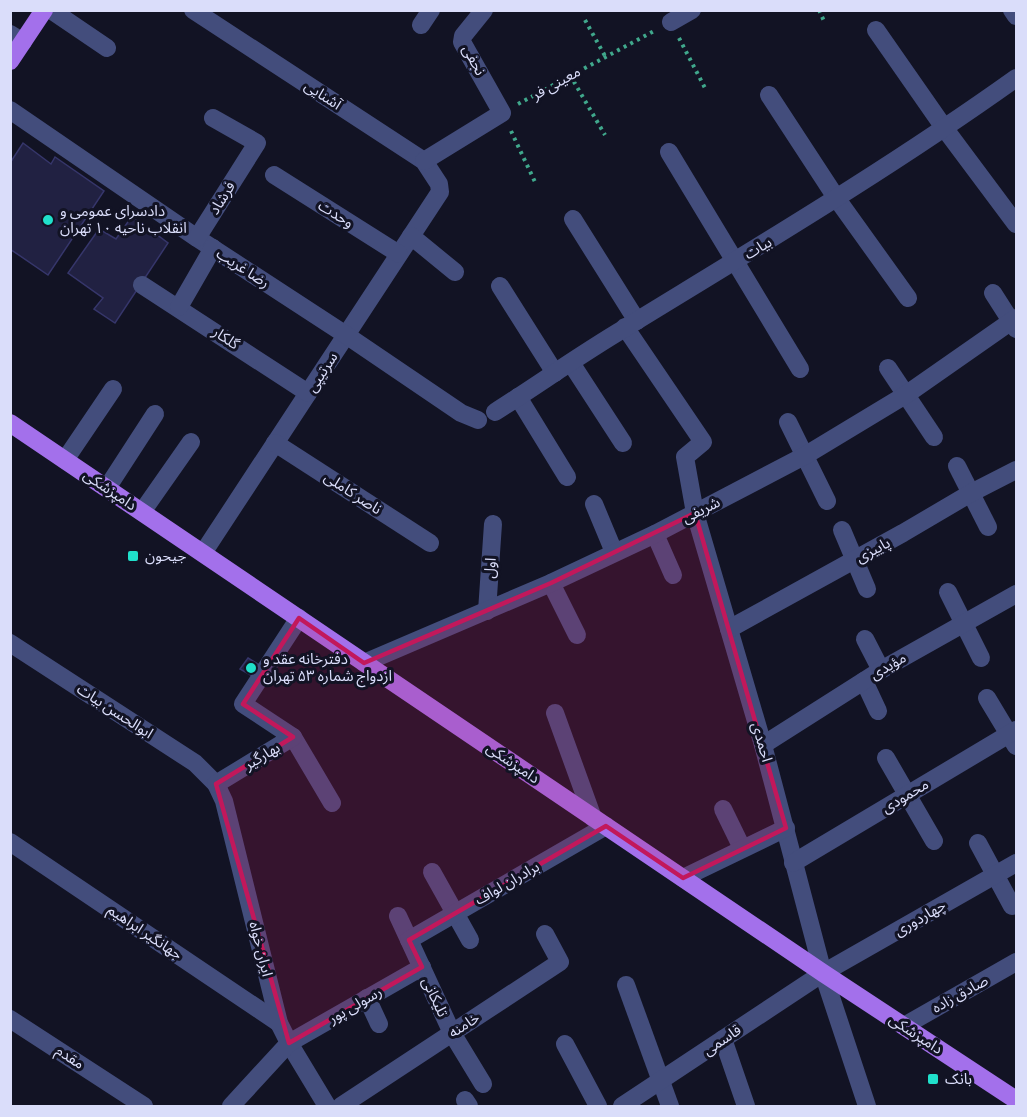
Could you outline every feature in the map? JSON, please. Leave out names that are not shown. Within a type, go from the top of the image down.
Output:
[{"type":"main road","points":[[10,61],[17,38],[44,10]]},
{"type":"main road","name":"دامپزشکی","points":[[10,423],[823,973],[1017,1100]]},
{"type":"street","points":[[51,10],[107,48]]},
{"type":"street","name":"آشنایی","points":[[193,10],[424,161],[439,184],[440,192]]},
{"type":"street","name":"نجفی","points":[[484,10],[463,36],[462,42],[502,112]]},
{"type":"street","points":[[671,22],[692,10]]},
{"type":"street","points":[[1012,10],[1017,16]]},
{"type":"street","points":[[876,30],[945,129],[1017,224]]},
{"type":"street","name":"بیات","points":[[495,412],[631,324],[837,199],[945,129],[1017,78]]},
{"type":"street","points":[[770,95],[837,199],[908,298]]},
{"type":"street","name":"رضا غریب","points":[[10,111],[461,413],[478,420]]},
{"type":"street","points":[[424,161],[502,112]]},
{"type":"street","name":"فرشاد","points":[[197,238],[257,143],[213,118]]},
{"type":"street","points":[[669,152],[800,369]]},
{"type":"street","name":"وحدت","points":[[274,175],[399,254]]},
{"type":"street","name":"سرتیپی","points":[[203,553],[440,192]]},
{"type":"street","points":[[573,219],[631,324]]},
{"type":"street","points":[[411,236],[454,272]]},
{"type":"street","points":[[179,308],[213,248]]},
{"type":"street","name":"گلکار","points":[[142,285],[308,393]]},
{"type":"street","points":[[500,286],[555,373]]},
{"type":"street","points":[[993,293],[1014,323]]},
{"type":"street","name":"شریفی","points":[[364,663],[551,583],[655,534],[806,455],[907,394],[1014,323]]},
{"type":"street","name":"احمدی","points":[[631,324],[703,442],[685,458],[695,513],[763,745],[823,973],[867,1107]]},
{"type":"street","points":[[571,363],[623,443]]},
{"type":"street","points":[[888,368],[934,437]]},
{"type":"street","points":[[65,460],[113,388]]},
{"type":"street","points":[[518,397],[567,477]]},
{"type":"street","points":[[107,488],[155,414]]},
{"type":"street","points":[[789,422],[827,501]]},
{"type":"street","points":[[142,512],[191,442]]},
{"type":"street","name":"ناصر کاملی","points":[[275,443],[430,543]]},
{"type":"street","points":[[957,466],[988,526]]},
{"type":"street","name":"پاییزی","points":[[729,629],[971,493],[1017,470]]},
{"type":"street","points":[[594,504],[614,552]]},
{"type":"street","name":"اول","points":[[487,611],[493,524]]},
{"type":"street","points":[[842,530],[867,589]]},
{"type":"street","points":[[655,534],[673,575]]},
{"type":"street","points":[[551,583],[577,635]]},
{"type":"street","points":[[948,592],[981,658]]},
{"type":"street","name":"مؤیدی","points":[[763,745],[881,670],[1017,594]]},
{"type":"street","name":"بهارگیر","points":[[216,784],[293,737],[243,704],[299,618]]},
{"type":"street","points":[[865,639],[881,670]]},
{"type":"street","name":"ابوالحسن بیات","points":[[10,644],[195,763],[216,784]]},
{"type":"street","points":[[864,681],[878,711]]},
{"type":"street","points":[[987,698],[1014,736]]},
{"type":"street","points":[[555,713],[600,822]]},
{"type":"street","name":"محمودی","points":[[793,863],[1014,736]]},
{"type":"street","points":[[293,737],[332,802]]},
{"type":"street","points":[[886,758],[934,841]]},
{"type":"street","name":"ایران خواه","points":[[216,784],[224,801],[279,1023],[327,1107]]},
{"type":"street","points":[[723,809],[742,848]]},
{"type":"street","name":"برادران لواف","points":[[409,940],[600,822]]},
{"type":"street","points":[[683,878],[786,828]]},
{"type":"street","name":"جهانگیر ابراهیم","points":[[10,842],[279,1023]]},
{"type":"street","points":[[978,843],[1012,906]]},
{"type":"street","name":"چهاردوری","points":[[823,973],[1017,863]]},
{"type":"street","points":[[432,872],[470,940]]},
{"type":"street","name":"تلیکانی","points":[[398,916],[452,1033],[483,1084]]},
{"type":"street","name":"خامنه","points":[[341,1107],[560,962],[545,933]]},
{"type":"street","name":"صادق زاده","points":[[904,1026],[1017,962]]},
{"type":"street","name":"رسولی پور","points":[[231,1107],[289,1043],[422,968]]},
{"type":"street","name":"قاسمی","points":[[622,1107],[823,973]]},
{"type":"street","points":[[626,985],[670,1107]]},
{"type":"street","points":[[367,998],[379,1024]]},
{"type":"street","name":"مقدم","points":[[10,1019],[132,1103]]},
{"type":"street","points":[[723,1039],[746,1107]]},
{"type":"street","points":[[565,1044],[598,1107]]},
{"type":"path","points":[[819,10],[824,21]]},
{"type":"path","points":[[585,20],[605,56]]},
{"type":"path","name":"معینی فر","points":[[502,112],[671,22]]},
{"type":"path","points":[[671,22],[705,88]]},
{"type":"path","points":[[570,75],[605,135]]},
{"type":"path","points":[[502,112],[535,182]]},
{"type":"highlighted area","points":[[695,513],[786,828],[683,878],[606,826],[409,940],[422,967],[289,1043],[216,784],[293,737],[243,704],[299,618],[364,663],[551,583]]},
{"type":"building","name":"دادسرای عمومی و انقلاب ناحیه ۱۰ تهران","points":[[23,143],[51,164],[55,157],[104,191],[48,275],[10,249],[10,163]]},
{"type":"building","points":[[132,216],[168,243],[115,323],[94,309],[103,298],[68,273],[99,229],[116,239]]},
{"type":"building","name":"دفترخانه عقد و ازدواج شماره ۵۳ تهران","points":[[248,658],[261,666],[254,677],[240,669]]},
{"type":"place","name":"دادسرای عمومی و انقلاب ناحیه ۱۰ تهران","points":[[48,220]]},
{"type":"place","name":"جیحون","points":[[133,556]]},
{"type":"place","name":"دفترخانه عقد و ازدواج شماره ۵۳ تهران","points":[[251,668]]},
{"type":"place","name":"بانک","points":[[933,1079]]}]
